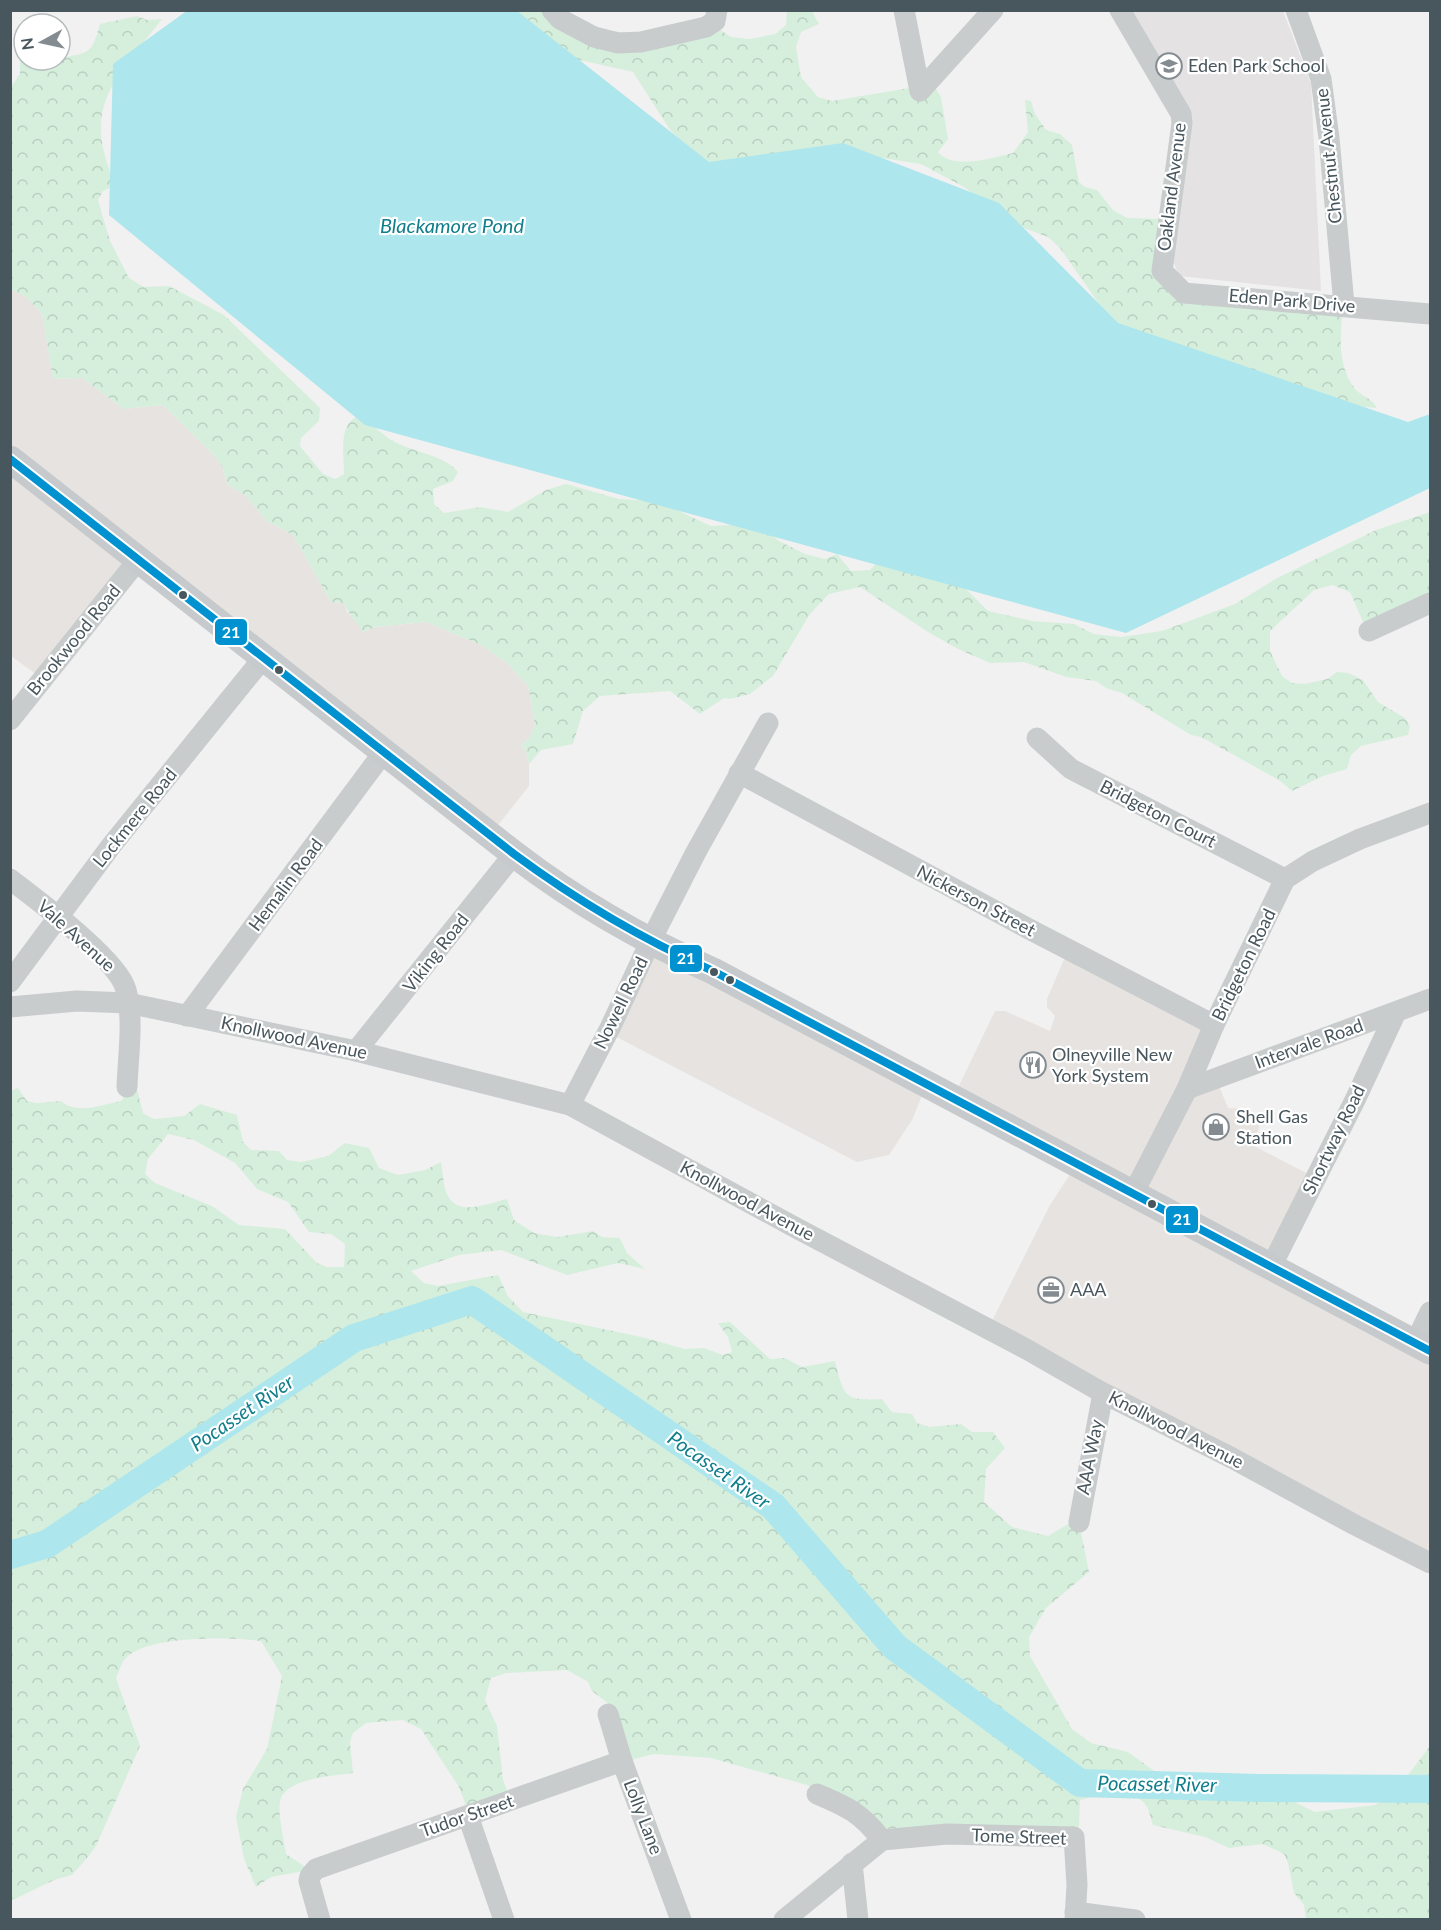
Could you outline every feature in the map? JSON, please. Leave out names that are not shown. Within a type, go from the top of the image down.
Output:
[{"type":"main road","points":[[12,462],[264,657],[383,753],[514,854],[578,899],[669,951],[713,971],[1423,1347]]},
{"type":"street","points":[[552,10],[560,19],[594,37],[618,43],[641,42],[706,27],[716,16]]},
{"type":"street","points":[[904,10],[920,91],[993,10]]},
{"type":"street","name":"Oakland Avenue","points":[[1120,10],[1181,114],[1182,123],[1162,271]]},
{"type":"street","name":"Chestnut Avenue","points":[[1296,10],[1321,79],[1329,138],[1344,305]]},
{"type":"street","name":"Eden Park Drive","points":[[1162,271],[1184,292],[1431,314]]},
{"type":"street","name":"Brookwood Road","points":[[10,720],[138,560]]},
{"type":"street","points":[[1369,631],[1431,603]]},
{"type":"street","name":"Lockmere Road","points":[[10,982],[111,846],[264,657]]},
{"type":"street","name":"Nowell Road","points":[[570,1105],[610,1028],[651,940],[768,723]]},
{"type":"street","name":"Bridgeton Court","points":[[1037,738],[1071,769],[1285,879]]},
{"type":"street","name":"Hemalin Road","points":[[187,1016],[383,753]]},
{"type":"street","name":"Nickerson Street","points":[[739,773],[1029,929],[1214,1025]]},
{"type":"street","points":[[1285,879],[1313,861],[1360,839],[1431,813]]},
{"type":"street","name":"Viking Road","points":[[356,1051],[514,854]]},
{"type":"street","name":"Vale Avenue","points":[[10,879],[106,959],[119,975],[126,988],[129,1008],[127,1087]]},
{"type":"street","name":"Bridgeton Road","points":[[1133,1194],[1187,1089],[1214,1025],[1285,879]]},
{"type":"street","name":"Intervale Road","points":[[1187,1089],[1431,999]]},
{"type":"street","name":"Knollwood Avenue","points":[[10,1007],[77,1001],[187,1016],[356,1051],[570,1105],[1028,1350],[1103,1393],[1431,1563]]},
{"type":"street","name":"Shortway Road","points":[[1271,1267],[1355,1100],[1396,1012]]},
{"type":"street","points":[[1423,1347],[1431,1312]]},
{"type":"street","name":"AAA Way","points":[[1079,1522],[1103,1393]]},
{"type":"street","name":"Lolly Lane","points":[[608,1714],[622,1761],[681,1920]]},
{"type":"street","name":"Tudor Street","points":[[320,1920],[310,1889],[312,1872],[622,1761]]},
{"type":"street","points":[[784,1920],[882,1840],[866,1819],[817,1794]]},
{"type":"street","points":[[468,1816],[504,1920]]},
{"type":"street","name":"Tome Street","points":[[882,1840],[947,1834],[1074,1837],[1077,1886],[1075,1916]]},
{"type":"street","points":[[852,1863],[858,1920]]},
{"type":"street","points":[[1075,1916],[1135,1920]]},
{"type":"shaded area","points":[[1125,11],[1283,11],[1311,84],[1321,291],[1179,276],[1172,258],[1189,125]]},
{"type":"shaded area","points":[[11,289],[26,297],[42,314],[53,379],[82,378],[124,409],[163,405],[215,456],[222,466],[227,484],[245,495],[267,521],[293,535],[331,602],[344,603],[347,612],[363,632],[376,627],[426,622],[481,645],[507,663],[528,686],[535,725],[530,737],[521,746],[526,751],[529,764],[529,786],[491,834],[143,563],[40,677],[11,656]]},
{"type":"shaded area","points":[[644,950],[925,1088],[912,1120],[889,1155],[857,1162],[607,1032]]},
{"type":"shaded area","points":[[1068,950],[1214,1025],[1191,1079],[1217,1081],[1228,1108],[1247,1109],[1260,1120],[1252,1145],[1316,1178],[1271,1264],[1408,1341],[1430,1311],[1430,1563],[990,1325],[1050,1205],[1076,1165],[954,1096],[995,1011],[1005,1011],[1050,1031],[1055,1016],[1047,1007],[1047,999]]},
{"type":"green space","points":[[496,11],[552,11],[581,27],[658,37],[711,24],[731,37],[750,39],[775,34],[786,25],[787,11],[812,11],[819,24],[801,32],[796,47],[801,77],[818,97],[832,101],[933,84],[941,97],[948,139],[938,152],[945,157],[963,162],[1013,153],[1028,132],[1025,100],[1031,101],[1035,114],[1046,130],[1060,134],[1072,145],[1079,182],[1085,187],[1097,190],[1113,210],[1127,218],[1165,219],[1162,259],[1177,287],[1343,308],[1341,350],[1346,372],[1356,390],[1373,402],[1377,408],[1344,405],[1121,327],[1104,311],[1060,248],[1048,237],[1016,225],[964,187],[921,164],[882,158],[731,165],[702,161],[670,130],[633,72],[566,57]]},
{"type":"green space","points":[[137,16],[147,20],[162,19],[121,71],[106,100],[102,116],[102,145],[114,186],[103,191],[98,200],[110,241],[129,278],[144,287],[169,286],[224,315],[320,408],[319,421],[301,438],[300,446],[323,474],[335,479],[344,474],[344,435],[350,421],[356,417],[368,422],[385,436],[403,446],[445,461],[458,472],[453,481],[433,489],[434,504],[444,513],[480,507],[508,512],[546,490],[566,484],[619,499],[666,502],[711,526],[747,524],[764,529],[779,541],[805,554],[825,559],[837,554],[851,571],[870,570],[882,557],[940,573],[966,589],[988,611],[1032,621],[1074,624],[1094,634],[1121,637],[1162,631],[1235,604],[1275,579],[1376,530],[1430,512],[1430,602],[1366,629],[1350,592],[1332,585],[1314,590],[1270,631],[1270,651],[1282,676],[1292,683],[1304,684],[1327,679],[1337,672],[1348,673],[1363,680],[1378,702],[1405,718],[1410,726],[1408,735],[1361,746],[1351,755],[1347,769],[1323,776],[1292,791],[1279,780],[1201,737],[1191,735],[1122,693],[1106,688],[1096,681],[1066,677],[1024,662],[990,663],[928,632],[860,587],[829,594],[810,614],[773,676],[750,694],[730,699],[724,698],[700,714],[670,691],[600,696],[583,711],[573,744],[541,750],[529,764],[526,751],[521,746],[530,737],[535,725],[528,686],[507,663],[481,645],[426,622],[376,627],[363,632],[344,603],[331,602],[293,535],[267,521],[245,495],[227,484],[222,466],[215,456],[163,405],[124,409],[82,378],[53,379],[42,314],[26,297],[11,289],[10,88],[20,72],[72,72],[72,56],[83,53],[91,47],[100,24]]},
{"type":"green space","points":[[135,1081],[143,1113],[154,1119],[184,1116],[200,1104],[237,1115],[243,1142],[251,1150],[279,1151],[287,1160],[301,1162],[328,1156],[345,1143],[369,1148],[379,1168],[398,1175],[425,1170],[441,1162],[446,1193],[459,1206],[475,1207],[507,1199],[514,1220],[534,1233],[557,1237],[593,1231],[602,1237],[620,1238],[627,1253],[645,1269],[618,1263],[567,1275],[501,1250],[459,1255],[411,1271],[424,1283],[438,1286],[498,1275],[508,1296],[523,1312],[646,1338],[685,1349],[704,1348],[723,1355],[732,1352],[728,1337],[718,1323],[730,1322],[770,1359],[785,1358],[802,1367],[835,1361],[844,1389],[853,1397],[882,1399],[892,1412],[912,1414],[917,1423],[929,1427],[961,1424],[972,1432],[993,1432],[1005,1448],[986,1469],[984,1502],[1012,1527],[1048,1536],[1078,1518],[1089,1572],[1046,1608],[1029,1637],[1030,1656],[1072,1729],[1091,1743],[1128,1752],[1164,1778],[1205,1775],[1233,1786],[1251,1787],[1278,1794],[1315,1812],[1376,1805],[1398,1788],[1430,1746],[1430,1919],[1306,1919],[1304,1905],[1294,1893],[1284,1854],[1263,1844],[1229,1848],[1205,1837],[1153,1825],[1147,1807],[1141,1800],[1125,1794],[1107,1794],[1080,1800],[1079,1826],[1070,1837],[889,1834],[846,1802],[807,1785],[711,1758],[654,1754],[630,1760],[610,1705],[592,1691],[588,1682],[567,1670],[506,1673],[491,1678],[485,1700],[497,1726],[503,1780],[510,1798],[469,1814],[459,1787],[421,1729],[403,1720],[366,1723],[353,1733],[350,1742],[353,1773],[299,1783],[283,1795],[280,1815],[286,1854],[310,1870],[271,1877],[256,1887],[244,1859],[236,1817],[243,1789],[267,1749],[282,1676],[261,1641],[230,1639],[170,1641],[137,1651],[124,1660],[116,1678],[140,1746],[96,1846],[72,1875],[54,1880],[11,1901],[10,1091],[18,1088],[27,1101],[36,1103],[61,1101],[82,1108],[121,1101]],"holes":[[[168,1134],[194,1140],[235,1163],[257,1189],[288,1202],[309,1232],[331,1234],[345,1244],[344,1267],[327,1267],[317,1263],[285,1229],[239,1225],[212,1206],[155,1183],[145,1174],[148,1159]]]},
{"type":"water","name":"Blackamore Pond","points":[[188,10],[517,11],[709,162],[843,143],[999,203],[1118,323],[1408,422],[1430,414],[1430,488],[1126,633],[365,425],[109,215],[113,64]]},
{"type":"waterway","name":"Pocasset River","points":[[10,1555],[47,1544],[354,1338],[472,1300],[773,1506],[895,1647],[1080,1783],[1259,1788],[1430,1789]]},
{"type":"transit line","name":"21","points":[[10,459],[514,854],[585,903],[661,946],[713,971],[1430,1351]]},
{"type":"place","name":"Eden Park School","points":[[1169,66]]},
{"type":"place","name":"Olneyville New York System","points":[[1033,1065]]},
{"type":"place","name":"Shell Gas Station","points":[[1216,1127]]},
{"type":"place","name":"AAA","points":[[1051,1290]]}]
